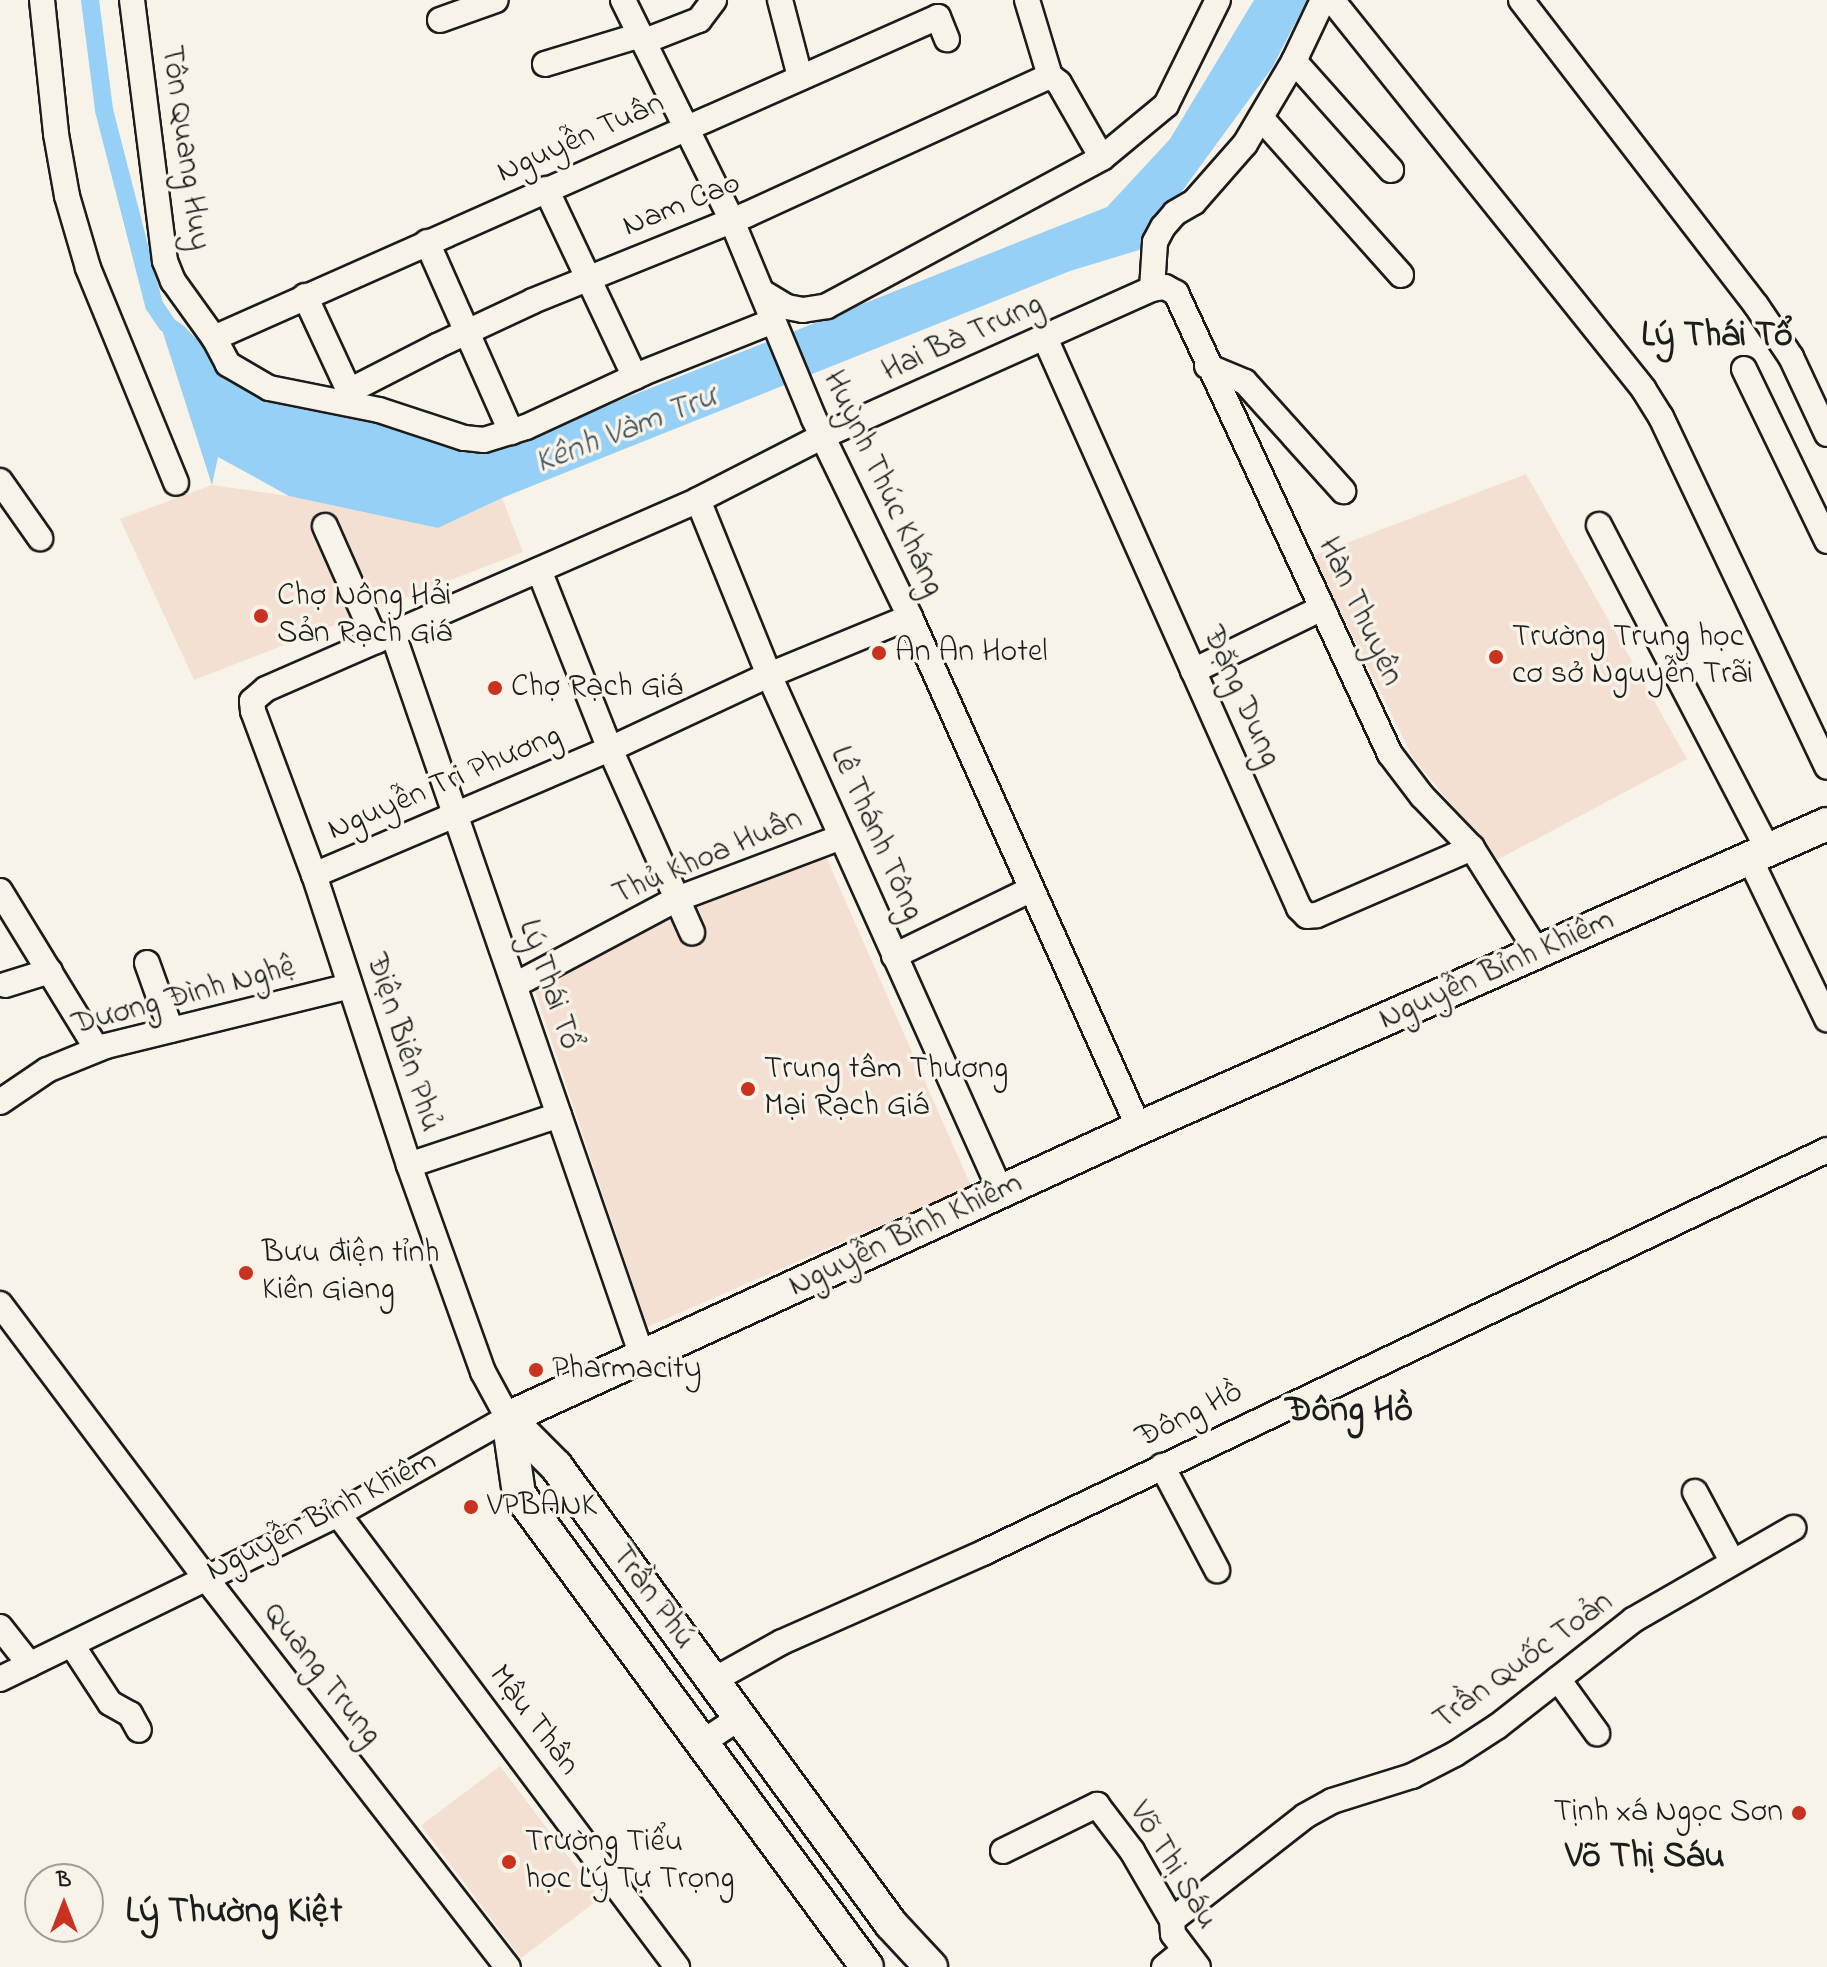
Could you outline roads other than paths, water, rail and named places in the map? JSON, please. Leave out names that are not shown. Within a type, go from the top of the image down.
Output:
[{"type":"main road","name":"Nguyễn Bỉnh Khiêm","points":[[508,1418],[1139,1128],[1827,824]]},
{"type":"main road","name":"Trần Phú","points":[[508,1418],[556,1466],[891,1924],[931,1967]]},
{"type":"main road","name":"Trần Phú","points":[[508,1418],[519,1494],[703,1742],[851,1962]]},
{"type":"main road","points":[[851,1962],[891,1924]]},
{"type":"street","points":[[42,0],[56,134],[67,196],[93,282],[176,483]]},
{"type":"street","name":"Tôn Quang Huy","points":[[132,0],[165,261],[173,281],[222,333],[228,364],[241,375],[269,388],[348,397],[474,440],[511,432],[635,377],[776,328]]},
{"type":"street","points":[[440,20],[496,0]]},
{"type":"street","name":"Huỳnh Thúc Kháng","points":[[623,0],[688,126],[732,221],[819,427],[910,617],[1139,1128]]},
{"type":"street","points":[[545,64],[699,20],[714,0]]},
{"type":"street","points":[[780,0],[800,77]]},
{"type":"street","points":[[1027,0],[1050,76],[1059,83],[1102,158]]},
{"type":"street","points":[[762,292],[787,307],[803,310],[827,306],[1102,158],[1166,105],[1218,0]]},
{"type":"street","points":[[1152,289],[1153,256],[1163,227],[1228,168],[1262,119],[1323,0]]},
{"type":"street","points":[[1332,0],[1644,390],[1661,417],[1827,767]]},
{"type":"street","points":[[1521,0],[1756,305],[1791,357],[1827,434]]},
{"type":"street","name":"Nguyễn Tuân","points":[[222,333],[688,126],[938,19]]},
{"type":"street","points":[[1294,61],[1391,170]]},
{"type":"street","name":"Nam Cao","points":[[348,397],[466,332],[732,221],[1050,76]]},
{"type":"street","points":[[1262,119],[1401,275]]},
{"type":"street","points":[[546,189],[635,377]]},
{"type":"street","points":[[427,242],[511,432]]},
{"type":"street","name":"Hàn Thuyên","points":[[1152,289],[1165,287],[1176,293],[1207,366],[1390,754],[1404,775],[1472,848],[1538,953]]},
{"type":"street","name":"Hai Bà Trưng","points":[[266,689],[698,500],[819,427],[1045,338],[1152,289]]},
{"type":"street","points":[[305,296],[348,397]]},
{"type":"street","name":"Đặng Dung","points":[[1045,338],[1299,908],[1307,916],[1317,915],[1472,848]]},
{"type":"street","points":[[1207,366],[1245,382],[1343,491]]},
{"type":"street","points":[[1744,369],[1827,541]]},
{"type":"street","points":[[0,481],[40,538]]},
{"type":"street","name":"Lê Thánh Tông","points":[[698,500],[769,675],[1001,1192]]},
{"type":"street","points":[[1599,525],[1759,855],[1827,1019]]},
{"type":"street","name":"Lý Thái Tổ","points":[[325,526],[384,637],[454,815],[642,1356]]},
{"type":"street","points":[[539,570],[610,749],[692,932]]},
{"type":"street","points":[[1193,671],[1322,608]]},
{"type":"street","name":"Nguyễn Tri Phương","points":[[314,875],[610,749],[769,675],[910,617]]},
{"type":"street","name":"Điện Biên Phủ","points":[[266,689],[252,701],[253,711],[314,875],[409,1165],[483,1372],[508,1418]]},
{"type":"street","name":"Thủ Khoa Huân","points":[[515,985],[677,899],[841,837]]},
{"type":"street","points":[[894,956],[1032,889]]},
{"type":"street","points":[[0,891],[97,1049]]},
{"type":"street","points":[[147,963],[171,1030]]},
{"type":"street","points":[[5,985],[50,971]]},
{"type":"street","name":"Dương Đình Nghệ","points":[[0,1102],[47,1070],[97,1049],[350,986]]},
{"type":"street","points":[[409,1165],[559,1115]]},
{"type":"street","name":"Đông Hồ","points":[[712,1681],[782,1642],[985,1552],[1827,1150]]},
{"type":"street","name":"Quang Trung","points":[[0,1304],[496,1963]]},
{"type":"street","name":"Nguyễn Bỉnh Khiêm","points":[[0,1679],[338,1514],[508,1418]]},
{"type":"street","points":[[1162,1466],[1217,1570]]},
{"type":"street","points":[[1695,1492],[1732,1561]]},
{"type":"street","name":"Mậu Thân","points":[[338,1514],[677,1967]]},
{"type":"street","name":"Trần Quốc Toản","points":[[1172,1920],[1305,1816],[1332,1801],[1412,1776],[1455,1754],[1498,1726],[1633,1620],[1793,1528]]},
{"type":"street","points":[[0,1627],[30,1665]]},
{"type":"street","points":[[72,1645],[110,1703],[130,1714],[139,1730]]},
{"type":"street","points":[[1558,1679],[1597,1733]]},
{"type":"street","points":[[703,1742],[739,1718]]},
{"type":"street","name":"Võ Thị Sáu","points":[[1003,1851],[1097,1805],[1132,1851],[1172,1920],[1173,1934],[1191,1959]]},
{"type":"street","points":[[1164,1967],[1191,1959]]},
{"type":"water","points":[[1254,0],[1307,0],[1272,68],[1139,250],[1070,271],[502,498],[438,528],[289,496],[218,457],[212,485],[154,305],[184,326],[240,385],[487,453],[1107,207],[1170,139]]},
{"type":"waterway","name":"Kênh Vàm Trư","points":[[90,0],[104,110],[154,305],[167,324]]},
{"type":"place","name":"Chợ Nông Hải Sản Rạch Giá","points":[[261,616]]},
{"type":"place","name":"An An Hotel","points":[[879,653]]},
{"type":"place","name":"Trường Trung học cơ sở Nguyễn Trãi","points":[[1496,657]]},
{"type":"place","name":"Chợ Rạch Giá","points":[[495,688]]},
{"type":"place","name":"Trung tâm Thương Mại Rạch Giá","points":[[748,1089]]},
{"type":"place","name":"Bưu điện tỉnh Kiên Giang","points":[[246,1273]]},
{"type":"place","name":"Pharmacity","points":[[536,1370]]},
{"type":"place","name":"VPBANK","points":[[471,1507]]},
{"type":"place","name":"Tịnh xá Ngọc Sơn","points":[[1799,1813]]},
{"type":"place","name":"Trường Tiểu học Lý Tự Trọng","points":[[509,1862]]},
{"type":"district","name":"Lý Thái Tổ","points":[[1717,337]]},
{"type":"district","name":"Đông Hồ","points":[[1349,1412]]},
{"type":"district","name":"Võ Thị Sáu","points":[[1645,1858]]},
{"type":"district","name":"Lý Thường Kiệt","points":[[234,1913]]}]
